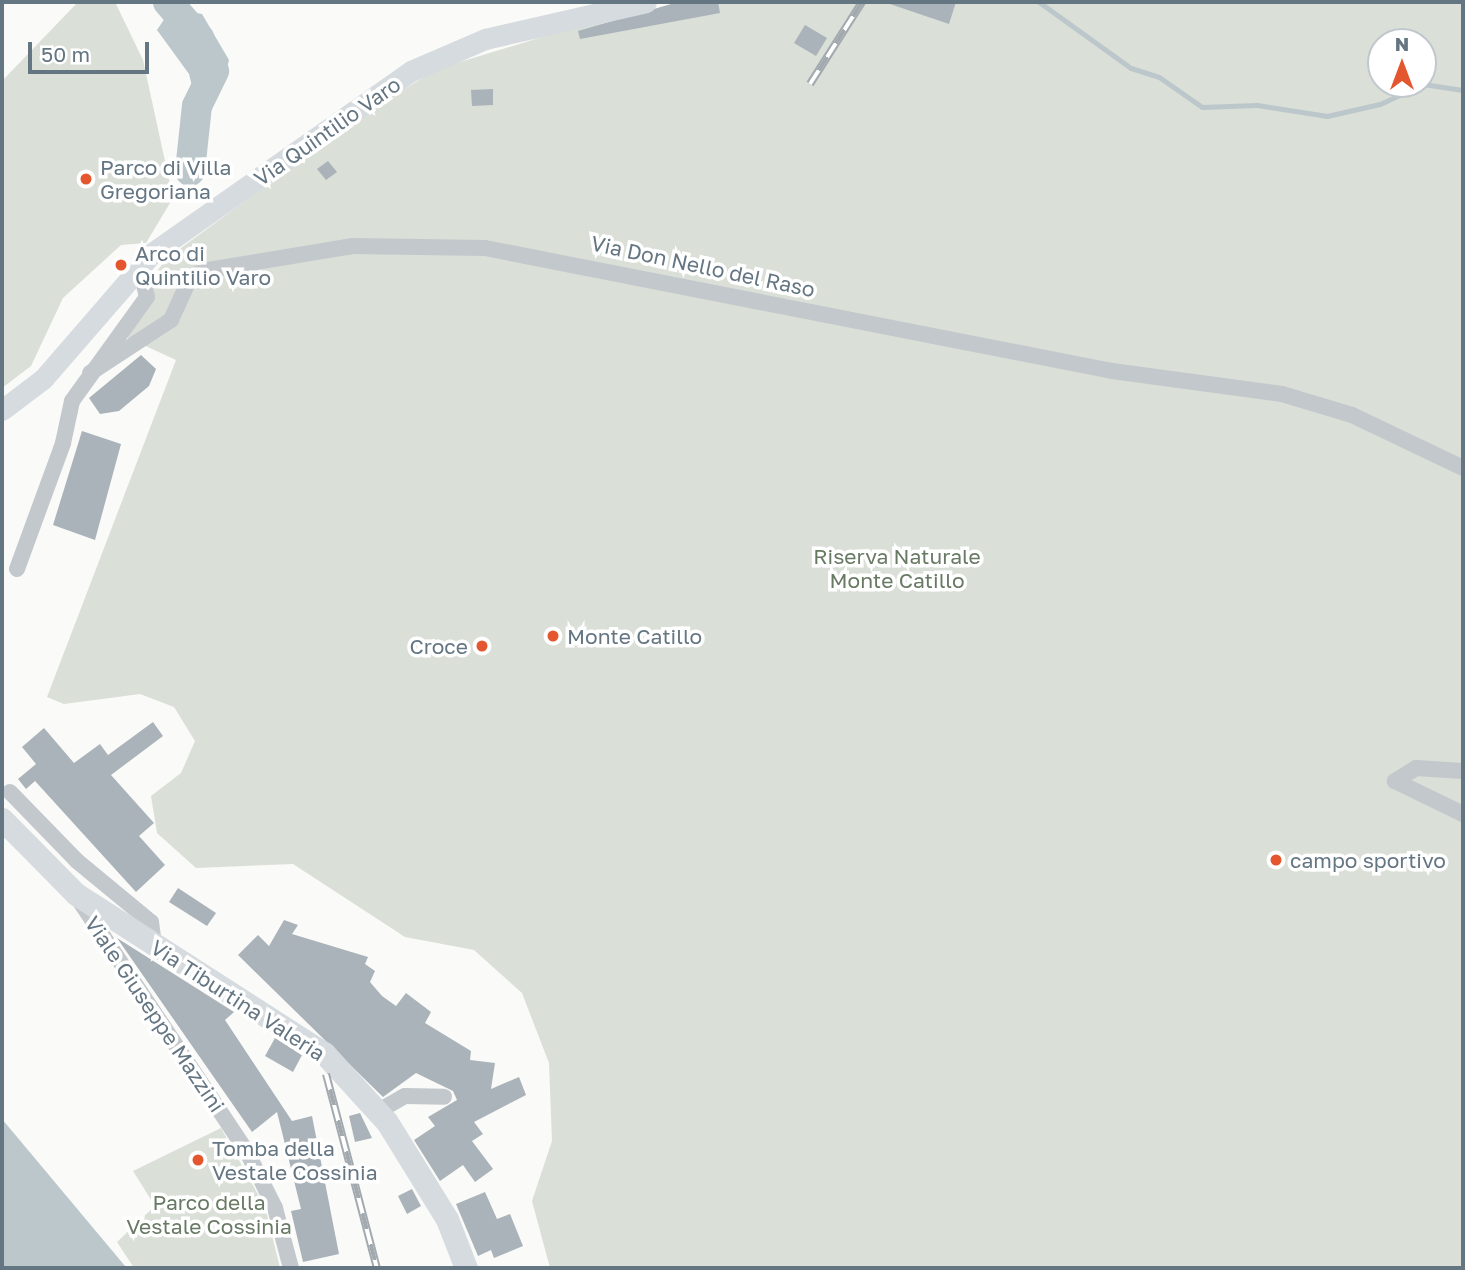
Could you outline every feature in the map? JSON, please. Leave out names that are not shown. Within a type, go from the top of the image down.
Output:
[{"type":"main road","name":"Via Quintilio Varo","points":[[2,410],[43,379],[139,265],[428,62],[493,37],[646,2]]},
{"type":"main road","name":"Viale Giuseppe Mazzini","points":[[2,819],[76,894]]},
{"type":"main road","name":"Via Tiburtina Valeria","points":[[76,894],[324,1053],[377,1112],[447,1220],[466,1268]]},
{"type":"street","name":"Via Don Nello del Raso","points":[[90,373],[171,320],[191,276],[208,270],[353,246],[485,247],[1112,371],[1282,394],[1352,415],[1463,468]]},
{"type":"street","points":[[17,569],[63,443],[72,401],[147,297],[139,265]]},
{"type":"street","points":[[1463,771],[1416,768],[1400,772],[1395,781],[1463,814]]},
{"type":"street","points":[[10,792],[77,861],[151,922],[154,944]]},
{"type":"street","name":"Viale Giuseppe Mazzini","points":[[76,894],[98,937],[250,1158],[275,1208],[291,1268]]},
{"type":"street","points":[[377,1112],[405,1096],[444,1097]]},
{"type":"green space","name":"Parco di Villa Gregoriana","points":[[78,2],[115,2],[143,60],[173,198],[146,243],[121,245],[63,298],[31,366],[2,388],[2,81]]},
{"type":"green space","name":"Riserva Naturale Monte Catillo","points":[[704,2],[1463,2],[1463,1268],[550,1268],[532,1201],[552,1141],[549,1063],[522,993],[474,950],[405,937],[293,864],[196,868],[157,833],[151,796],[181,773],[195,741],[174,707],[140,694],[64,704],[47,697],[176,360],[113,331],[166,259],[364,114],[437,69],[552,34]]},
{"type":"green space","name":"Parco della Vestale Cossinia","points":[[221,1128],[265,1207],[280,1268],[134,1268],[117,1242],[155,1206],[133,1171]]},
{"type":"shaded area","points":[[171,9],[202,14],[229,60],[222,87],[197,106],[189,74],[157,30]]},
{"type":"shaded area","points":[[2,1119],[125,1266],[125,1268],[2,1268]]},
{"type":"building","points":[[678,2],[718,2],[720,13],[580,39],[578,31]]},
{"type":"building","points":[[884,2],[956,2],[949,24]]},
{"type":"building","points":[[805,25],[827,38],[816,56],[794,43]]},
{"type":"building","points":[[493,89],[493,105],[472,106],[471,90]]},
{"type":"building","points":[[328,161],[337,172],[326,180],[317,169]]},
{"type":"building","points":[[141,355],[156,369],[149,386],[119,411],[100,414],[89,398]]},
{"type":"building","points":[[82,431],[121,444],[95,540],[53,525]]},
{"type":"building","points":[[153,722],[163,736],[111,775],[154,823],[139,836],[165,865],[136,892],[35,781],[26,789],[18,779],[36,764],[22,747],[44,728],[74,763],[100,744],[108,755]]},
{"type":"building","points":[[178,888],[216,913],[207,926],[169,902]]},
{"type":"building","points":[[284,920],[298,925],[292,934],[368,957],[365,964],[375,971],[370,982],[382,996],[396,1006],[406,993],[431,1012],[425,1023],[471,1051],[470,1060],[495,1063],[491,1089],[519,1077],[526,1095],[474,1122],[483,1134],[472,1141],[493,1169],[475,1182],[463,1165],[440,1181],[414,1140],[435,1126],[428,1117],[457,1100],[453,1091],[416,1073],[383,1097],[238,955],[258,935],[269,946]]},
{"type":"building","points":[[117,938],[234,1012],[225,1020],[292,1121],[312,1116],[339,1254],[303,1262],[291,1211],[301,1209],[277,1112],[252,1132]]},
{"type":"building","points":[[275,1038],[302,1055],[293,1072],[265,1056]]},
{"type":"building","points":[[360,1113],[372,1138],[355,1142],[349,1116]]},
{"type":"building","points":[[412,1189],[421,1206],[407,1214],[398,1196]]},
{"type":"building","points":[[485,1192],[497,1219],[510,1214],[523,1246],[494,1258],[491,1250],[478,1256],[456,1204]]},
{"type":"waterway","points":[[168,2],[199,38]]},
{"type":"waterway","points":[[1039,2],[1131,68],[1159,77],[1202,107],[1257,105],[1327,116],[1380,104],[1393,98]]},
{"type":"waterway","points":[[190,171],[197,106],[214,71]]},
{"type":"waterway","points":[[1437,86],[1463,90]]},
{"type":"railway","points":[[810,84],[862,2]]},
{"type":"railway","points":[[326,1074],[377,1268]]},
{"type":"place","name":"Parco di Villa Gregoriana","points":[[86,179]]},
{"type":"place","name":"Arco di Quintilio Varo","points":[[121,265]]},
{"type":"place","name":"Monte Catillo","points":[[553,636]]},
{"type":"place","name":"Croce","points":[[482,646]]},
{"type":"place","name":"campo sportivo","points":[[1276,860]]},
{"type":"place","name":"Tomba della Vestale Cossinia","points":[[198,1160]]}]
